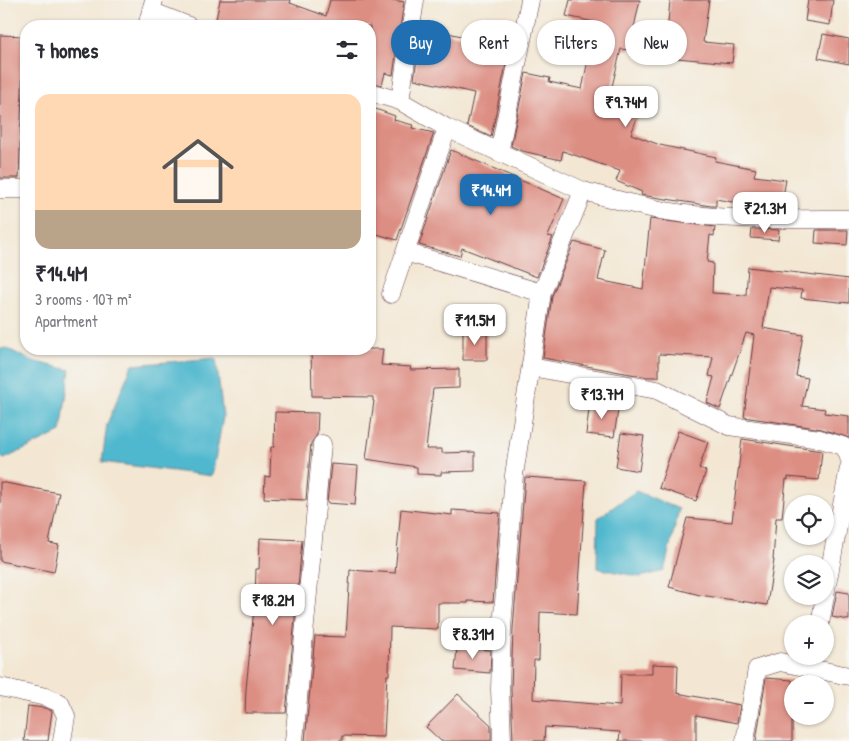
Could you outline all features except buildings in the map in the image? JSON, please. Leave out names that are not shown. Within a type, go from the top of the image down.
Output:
[{"type":"street","points":[[400,101],[415,0]]},
{"type":"street","points":[[499,153],[530,0]]},
{"type":"street","points":[[151,12],[173,20]]},
{"type":"street","points":[[376,94],[400,101],[447,128],[583,192],[666,211],[719,216],[849,219]]},
{"type":"street","points":[[391,294],[447,128]]},
{"type":"street","points":[[0,189],[20,189]]},
{"type":"street","points":[[502,741],[500,689],[502,628],[514,475],[542,293],[583,192]]},
{"type":"street","points":[[405,252],[542,293]]},
{"type":"street","points":[[531,367],[657,390],[729,426],[760,432],[820,439],[843,446],[849,458]]},
{"type":"street","points":[[294,741],[322,444]]},
{"type":"street","points":[[833,555],[849,468]]},
{"type":"street","points":[[745,741],[757,668],[784,662]]},
{"type":"street","points":[[820,665],[849,676]]},
{"type":"street","points":[[0,687],[46,697],[60,703],[66,716],[62,741]]},
{"type":"water","points":[[6,348],[32,361],[70,370],[61,432],[4,459],[0,456],[0,349]]},
{"type":"water","points":[[216,358],[223,417],[212,476],[102,462],[107,424],[132,365]]},
{"type":"water","points":[[636,491],[679,509],[664,571],[640,577],[597,568],[598,518]]}]
